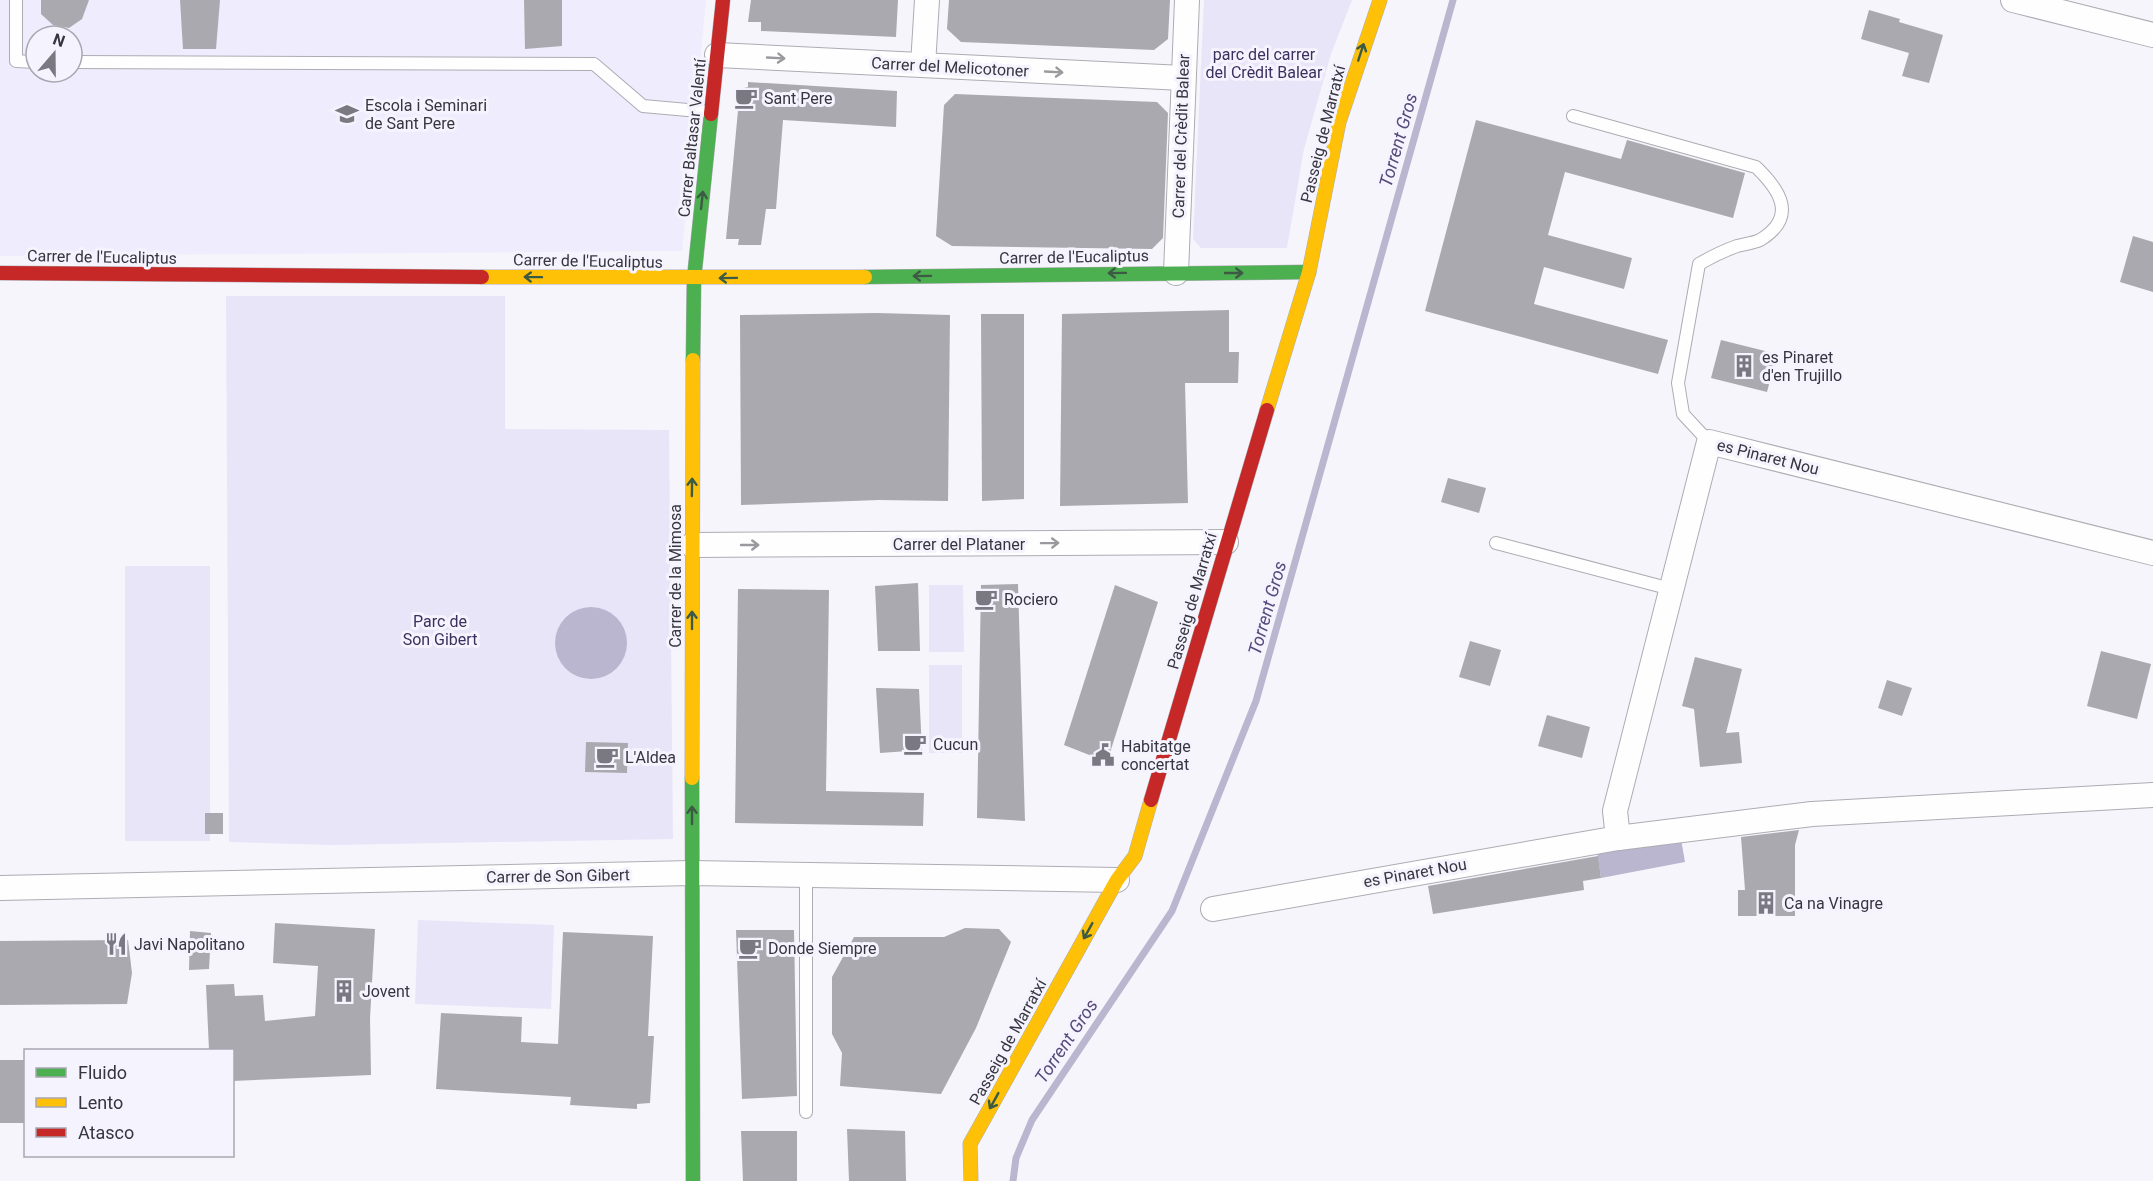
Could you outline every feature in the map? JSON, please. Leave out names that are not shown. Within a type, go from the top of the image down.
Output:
[{"type":"street","name":"Carrer Baltasar Valentí","points":[[694,279],[723,0]]},
{"type":"street","points":[[923,65],[927,0]]},
{"type":"street","name":"Carrer del Crèdit Balear","points":[[1176,273],[1182,78],[1187,0]]},
{"type":"street","name":"Passeig de Marratxí","points":[[971,1181],[970,1144],[1117,880],[1135,856],[1226,542],[1309,272],[1340,122],[1380,0]]},
{"type":"street","points":[[2013,0],[2153,35]]},
{"type":"street","name":"Carrer del Melicotoner","points":[[717,55],[1182,78]]},
{"type":"street","name":"Carrer de l'Eucaliptus","points":[[0,273],[694,279],[1309,272]]},
{"type":"street","name":"Carrer de la Mimosa","points":[[693,1181],[694,279]]},
{"type":"street","name":"es Pinaret Nou","points":[[1618,838],[1615,811],[1709,442],[2153,553]]},
{"type":"street","name":"Carrer del Plataner","points":[[692,545],[1226,542]]},
{"type":"street","name":"es Pinaret Nou","points":[[1213,909],[1618,838],[1812,814],[2153,795]]},
{"type":"street","name":"Carrer de Son Gibert","points":[[0,888],[692,873],[1117,880]]},
{"type":"lane","points":[[16,0],[16,62],[24,62]]},
{"type":"lane","points":[[84,62],[594,64],[643,106],[711,112]]},
{"type":"lane","points":[[1574,116],[1756,167],[1773,183],[1781,197],[1779,220],[1759,240],[1718,253],[1699,264],[1678,383],[1683,414],[1709,442]]},
{"type":"lane","points":[[1496,543],[1671,589]]},
{"type":"lane","points":[[806,875],[806,1112]]},
{"type":"shaded area","name":"Escola i Seminari de Sant Pere","points":[[0,0],[706,0],[682,251],[0,256]]},
{"type":"shaded area","points":[[591,607],[611,613],[621,623],[627,643],[621,663],[611,673],[591,679],[571,673],[561,663],[555,643],[561,623],[571,613]]},
{"type":"shaded area","points":[[1681,839],[1685,862],[1601,878],[1597,851]]},
{"type":"green space","name":"parc del carrer del Crèdit Balear","points":[[1204,0],[1352,0],[1331,54],[1304,149],[1287,248],[1201,248],[1193,239]]},
{"type":"green space","name":"Parc de Son Gibert","points":[[226,296],[505,296],[505,429],[669,430],[673,839],[332,845],[229,842]]},
{"type":"green space","points":[[125,566],[210,566],[210,841],[125,841]]},
{"type":"green space","points":[[929,585],[963,585],[964,652],[929,652]]},
{"type":"green space","points":[[929,665],[962,665],[962,753],[929,753]]},
{"type":"green space","points":[[418,920],[554,925],[551,1009],[415,1004]]},
{"type":"building","points":[[41,0],[89,0],[82,19],[75,24],[52,24],[41,14]]},
{"type":"building","points":[[180,0],[220,0],[216,49],[183,49]]},
{"type":"building","points":[[524,0],[562,0],[562,46],[525,49]]},
{"type":"building","points":[[751,0],[898,0],[896,37],[761,31],[761,22],[748,22]]},
{"type":"building","points":[[949,0],[1170,0],[1168,39],[1154,50],[961,42],[947,29]]},
{"type":"building","points":[[1869,10],[1943,35],[1929,83],[1902,76],[1909,53],[1861,39]]},
{"type":"building","points":[[748,82],[897,91],[896,127],[783,120],[776,209],[766,209],[761,245],[738,245],[739,239],[726,239],[740,89],[748,87]]},
{"type":"building","points":[[955,94],[1157,102],[1168,113],[1163,238],[1152,249],[952,246],[936,236],[944,105]]},
{"type":"building","points":[[1476,120],[1621,159],[1627,140],[1745,173],[1733,218],[1565,172],[1548,235],[1632,258],[1624,289],[1544,267],[1534,304],[1668,340],[1658,374],[1425,311]]},
{"type":"building","points":[[2133,236],[2153,242],[2153,292],[2120,282]]},
{"type":"building","points":[[1229,310],[1229,352],[1239,352],[1238,383],[1185,383],[1188,503],[1060,506],[1062,314]]},
{"type":"building","points":[[877,313],[950,315],[948,501],[879,500],[741,505],[740,315]]},
{"type":"building","points":[[981,314],[1024,314],[1024,499],[982,501]]},
{"type":"building","name":"es Pinaret d'en Trujillo","points":[[1721,340],[1777,354],[1767,392],[1711,378]]},
{"type":"building","points":[[1448,478],[1486,488],[1479,513],[1441,502]]},
{"type":"building","points":[[918,583],[920,651],[878,651],[875,586]]},
{"type":"building","points":[[1018,584],[1025,821],[977,818],[981,585]]},
{"type":"building","points":[[1115,585],[1158,602],[1107,762],[1064,745]]},
{"type":"building","points":[[738,589],[829,590],[826,791],[924,793],[923,826],[735,823]]},
{"type":"building","points":[[1470,641],[1501,650],[1490,686],[1459,677]]},
{"type":"building","points":[[2101,651],[2151,664],[2137,719],[2087,706]]},
{"type":"building","points":[[1695,657],[1742,669],[1726,733],[1739,732],[1742,763],[1700,767],[1694,709],[1682,706]]},
{"type":"building","points":[[1887,680],[1912,688],[1902,716],[1878,708]]},
{"type":"building","points":[[876,688],[919,689],[922,750],[880,753]]},
{"type":"building","points":[[1547,715],[1590,727],[1582,758],[1538,746]]},
{"type":"building","name":"L'Aldea","points":[[586,742],[628,743],[627,773],[585,772]]},
{"type":"building","points":[[205,813],[223,813],[223,834],[205,834]]},
{"type":"building","points":[[1799,830],[1795,845],[1795,916],[1738,916],[1738,890],[1745,890],[1741,837]]},
{"type":"building","points":[[1598,856],[1601,878],[1583,881],[1584,890],[1433,914],[1428,886]]},
{"type":"building","points":[[275,923],[375,929],[370,1018],[371,1075],[234,1081],[234,1049],[209,1049],[206,985],[234,984],[235,996],[263,995],[265,1021],[315,1016],[318,966],[273,963]]},
{"type":"building","points":[[965,928],[999,929],[1011,942],[976,1028],[941,1094],[840,1086],[842,1053],[832,1034],[832,977],[854,937],[944,937]]},
{"type":"building","points":[[736,930],[794,930],[797,1096],[742,1099]]},
{"type":"building","points":[[190,931],[211,933],[209,969],[189,970]]},
{"type":"building","points":[[563,932],[653,936],[648,1036],[654,1036],[650,1103],[637,1104],[637,1109],[570,1105],[571,1097],[436,1089],[441,1013],[522,1017],[521,1042],[558,1044]]},
{"type":"building","points":[[128,940],[132,973],[127,1004],[0,1005],[0,941]]},
{"type":"building","points":[[0,1060],[24,1060],[24,1123],[0,1123]]},
{"type":"building","points":[[847,1129],[905,1131],[906,1181],[849,1181]]},
{"type":"building","points":[[741,1131],[797,1131],[797,1181],[743,1181]]},
{"type":"waterway","name":"Torrent Gros","points":[[1013,1181],[1016,1158],[1032,1120],[1172,911],[1256,701],[1453,0]]},
{"type":"traffic: fast","points":[[693,360],[694,279],[711,114]]},
{"type":"traffic: fast","points":[[865,277],[1309,272]]},
{"type":"traffic: fast","points":[[692,778],[693,1181]]},
{"type":"traffic: slow","points":[[1267,410],[1309,272],[1339,122],[1380,0]]},
{"type":"traffic: slow","points":[[482,277],[865,277]]},
{"type":"traffic: slow","points":[[692,778],[693,360]]},
{"type":"traffic: slow","points":[[971,1181],[970,1144],[1117,880],[1135,856],[1151,800]]},
{"type":"traffic: jam","points":[[711,114],[723,0]]},
{"type":"traffic: jam","points":[[0,273],[482,277]]},
{"type":"traffic: jam","points":[[1151,800],[1267,410]]},
{"type":"place","name":"Sant Pere","points":[[746,98]]},
{"type":"place","name":"Escola i Seminari de Sant Pere","points":[[347,114]]},
{"type":"place","name":"es Pinaret d'en Trujillo","points":[[1744,366]]},
{"type":"place","name":"Rociero","points":[[986,599]]},
{"type":"place","name":"Cucun","points":[[915,744]]},
{"type":"place","name":"Habitatge concertat","points":[[1103,755]]},
{"type":"place","name":"L'Aldea","points":[[607,757]]},
{"type":"place","name":"Ca na Vinagre","points":[[1766,903]]},
{"type":"place","name":"Javi Napolitano","points":[[116,944]]},
{"type":"place","name":"Donde Siempre","points":[[750,948]]},
{"type":"place","name":"Jovent","points":[[344,991]]}]
